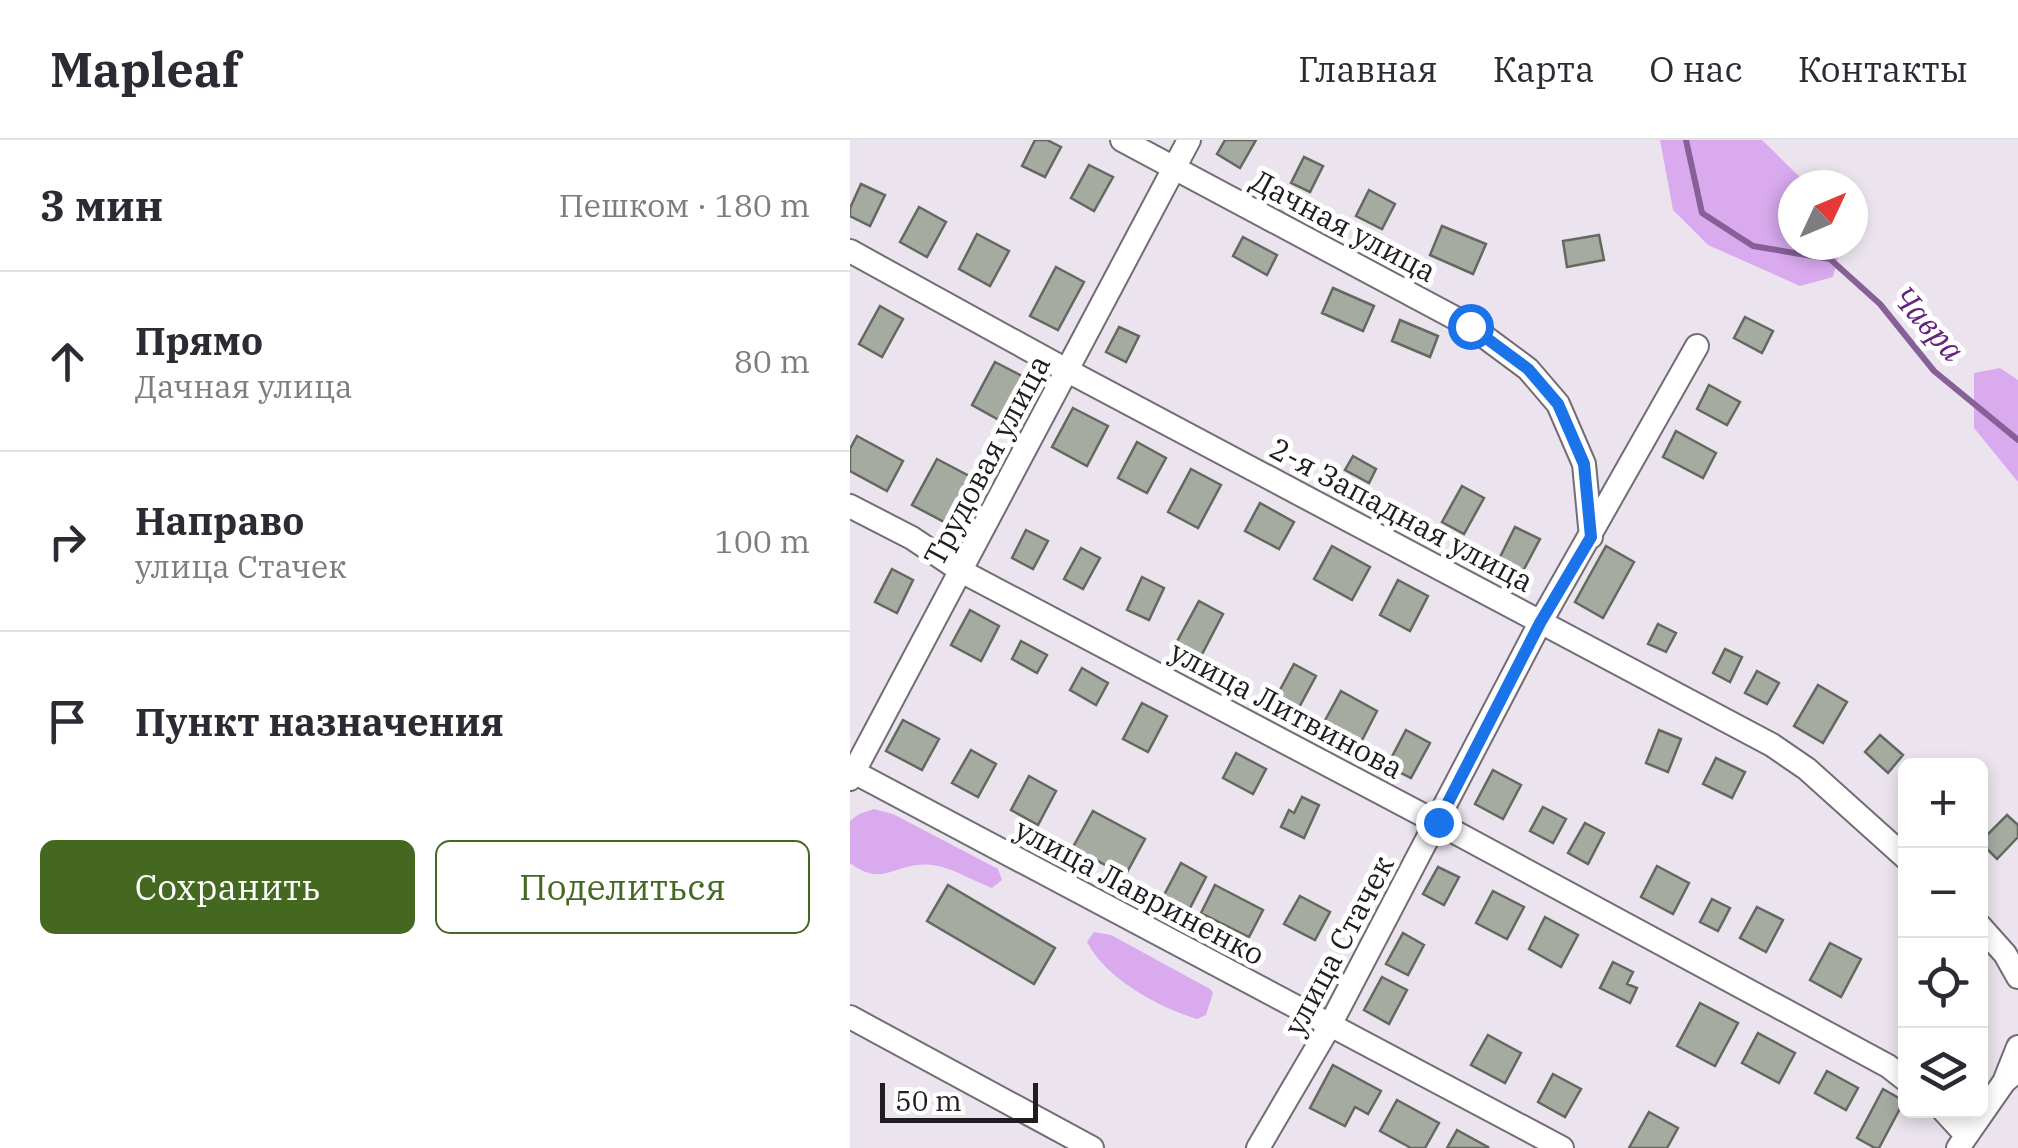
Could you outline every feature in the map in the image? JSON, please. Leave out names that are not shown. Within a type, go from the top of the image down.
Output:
[{"type":"street","name":"Дачная улица","points":[[1122,140],[1470,326],[1528,369],[1558,404],[1584,464],[1591,537]]},
{"type":"street","name":"Трудовая улица","points":[[851,774],[1189,140]]},
{"type":"street","name":"2-я Западная улица","points":[[850,251],[1772,745],[1807,769],[1898,851]]},
{"type":"street","name":"улица Стачек","points":[[1258,1148],[1329,1026],[1540,623],[1697,346]]},
{"type":"street","name":"улица Литвинова","points":[[850,506],[912,538],[961,571],[1438,822],[1898,1074]]},
{"type":"street","name":"улица Лавриненко","points":[[851,774],[1562,1148]]},
{"type":"street","points":[[1988,935],[2018,977]]},
{"type":"street","points":[[850,1017],[1092,1148]]},
{"type":"street","points":[[1948,1118],[1962,1142],[2011,1076],[2018,1048]]},
{"type":"shaded area","points":[[1660,140],[1762,140],[1793,170],[1778,170],[1778,260],[1837,260],[1833,277],[1800,286],[1708,245],[1673,210]]},
{"type":"shaded area","points":[[2000,368],[2018,380],[2018,482],[1974,428],[1974,373]]},
{"type":"shaded area","points":[[874,809],[893,814],[998,869],[1002,880],[992,888],[932,865],[881,874],[862,870],[850,863],[850,821]]},
{"type":"shaded area","points":[[1094,932],[1111,935],[1210,989],[1213,993],[1206,1015],[1197,1019],[1182,1014],[1120,979],[1087,942]]},
{"type":"building","points":[[1035,140],[1047,140],[1061,147],[1045,177],[1022,166]]},
{"type":"building","points":[[1225,140],[1256,140],[1240,168],[1217,154]]},
{"type":"building","points":[[1304,157],[1323,166],[1310,192],[1291,183]]},
{"type":"building","points":[[1089,165],[1113,177],[1094,211],[1071,198]]},
{"type":"building","points":[[861,184],[885,195],[870,226],[850,216]]},
{"type":"building","points":[[1369,190],[1395,204],[1382,229],[1356,216]]},
{"type":"building","points":[[919,207],[946,222],[927,257],[900,242]]},
{"type":"building","points":[[1442,226],[1486,244],[1473,274],[1430,255]]},
{"type":"building","points":[[977,234],[1009,251],[990,286],[959,269]]},
{"type":"building","points":[[1599,235],[1604,260],[1567,267],[1563,241]]},
{"type":"building","points":[[1243,237],[1277,255],[1267,275],[1233,256]]},
{"type":"building","points":[[1056,267],[1084,282],[1058,330],[1030,316]]},
{"type":"building","points":[[1333,288],[1374,306],[1363,331],[1322,313]]},
{"type":"building","points":[[880,306],[903,319],[882,357],[859,344]]},
{"type":"building","points":[[1745,317],[1773,331],[1762,353],[1734,338]]},
{"type":"building","points":[[1400,320],[1438,336],[1430,357],[1392,341]]},
{"type":"building","points":[[1119,327],[1139,336],[1126,362],[1106,352]]},
{"type":"building","points":[[995,362],[1022,376],[999,420],[972,405]]},
{"type":"building","points":[[1709,385],[1740,402],[1727,425],[1697,409]]},
{"type":"building","points":[[1073,408],[1108,426],[1087,466],[1052,447]]},
{"type":"building","points":[[1676,431],[1716,453],[1703,478],[1663,457]]},
{"type":"building","points":[[857,436],[903,461],[887,491],[850,471],[850,449]]},
{"type":"building","points":[[1137,442],[1166,458],[1147,493],[1118,478]]},
{"type":"building","points":[[1353,456],[1376,469],[1369,483],[1345,470]]},
{"type":"building","points":[[937,459],[973,478],[948,524],[912,505]]},
{"type":"building","points":[[1191,469],[1221,485],[1198,528],[1168,512]]},
{"type":"building","points":[[1462,486],[1484,498],[1464,534],[1442,522]]},
{"type":"building","points":[[1260,503],[1294,522],[1279,549],[1245,531]]},
{"type":"building","points":[[1515,527],[1540,539],[1523,571],[1499,559]]},
{"type":"building","points":[[1026,530],[1048,541],[1033,569],[1012,558]]},
{"type":"building","points":[[1332,546],[1370,567],[1352,600],[1314,579]]},
{"type":"building","points":[[1606,546],[1634,562],[1603,618],[1575,602]]},
{"type":"building","points":[[1081,548],[1100,558],[1083,589],[1064,579]]},
{"type":"building","points":[[892,569],[913,580],[897,613],[875,602]]},
{"type":"building","points":[[1142,577],[1164,588],[1149,620],[1127,610]]},
{"type":"building","points":[[1398,580],[1428,596],[1410,631],[1380,615]]},
{"type":"building","points":[[1199,601],[1223,614],[1199,660],[1174,647]]},
{"type":"building","points":[[970,610],[999,626],[981,661],[951,645]]},
{"type":"building","points":[[1658,624],[1676,633],[1666,652],[1648,644]]},
{"type":"building","points":[[1021,641],[1047,655],[1037,673],[1012,659]]},
{"type":"building","points":[[1725,649],[1742,657],[1730,682],[1713,673]]},
{"type":"building","points":[[1294,664],[1316,676],[1296,713],[1274,701]]},
{"type":"building","points":[[1082,668],[1108,683],[1096,705],[1070,690]]},
{"type":"building","points":[[1757,671],[1779,683],[1767,704],[1745,693]]},
{"type":"building","points":[[1818,685],[1847,702],[1823,743],[1794,726]]},
{"type":"building","points":[[1341,691],[1377,711],[1359,746],[1322,726]]},
{"type":"building","points":[[1142,703],[1167,716],[1148,752],[1123,739]]},
{"type":"building","points":[[903,720],[939,739],[922,770],[886,751]]},
{"type":"building","points":[[1406,730],[1430,743],[1411,778],[1387,766]]},
{"type":"building","points":[[1659,730],[1681,739],[1668,772],[1646,763]]},
{"type":"building","points":[[1880,735],[1903,755],[1888,773],[1865,752]]},
{"type":"building","points":[[971,750],[996,764],[978,797],[952,783]]},
{"type":"building","points":[[1236,753],[1266,769],[1253,794],[1223,778]]},
{"type":"building","points":[[1716,758],[1745,772],[1732,798],[1703,784]]},
{"type":"building","points":[[1493,770],[1521,785],[1503,819],[1475,804]]},
{"type":"building","points":[[1029,776],[1056,791],[1038,825],[1011,810]]},
{"type":"building","points":[[1302,797],[1319,805],[1304,838],[1281,827],[1289,810],[1294,813]]},
{"type":"building","points":[[1543,807],[1566,819],[1553,843],[1530,831]]},
{"type":"building","points":[[1093,811],[1145,839],[1125,876],[1073,847]]},
{"type":"building","points":[[2007,815],[2018,825],[2018,837],[1997,859],[1988,850],[1988,834]]},
{"type":"building","points":[[1585,823],[1604,833],[1588,864],[1568,853]]},
{"type":"building","points":[[1181,863],[1206,877],[1189,910],[1163,897]]},
{"type":"building","points":[[1657,866],[1689,883],[1673,914],[1641,897]]},
{"type":"building","points":[[1438,867],[1459,877],[1444,905],[1423,894]]},
{"type":"building","points":[[948,885],[1055,948],[1034,984],[927,921]]},
{"type":"building","points":[[1215,885],[1263,910],[1249,937],[1201,913]]},
{"type":"building","points":[[1493,891],[1524,907],[1507,939],[1476,923]]},
{"type":"building","points":[[1300,896],[1330,912],[1315,940],[1284,924]]},
{"type":"building","points":[[1712,899],[1730,908],[1718,931],[1700,922]]},
{"type":"building","points":[[1757,907],[1783,920],[1766,952],[1740,938]]},
{"type":"building","points":[[1545,917],[1578,935],[1561,967],[1529,949]]},
{"type":"building","points":[[1403,933],[1424,945],[1408,975],[1386,964]]},
{"type":"building","points":[[1830,943],[1861,959],[1841,997],[1810,980]]},
{"type":"building","points":[[1613,962],[1633,972],[1627,984],[1637,988],[1630,1003],[1600,988]]},
{"type":"building","points":[[1382,977],[1407,990],[1389,1024],[1364,1010]]},
{"type":"building","points":[[1700,1003],[1738,1023],[1715,1066],[1677,1046]]},
{"type":"building","points":[[1758,1033],[1795,1053],[1779,1083],[1742,1063]]},
{"type":"building","points":[[1488,1035],[1521,1053],[1505,1083],[1471,1065]]},
{"type":"building","points":[[1333,1065],[1381,1091],[1368,1114],[1355,1107],[1345,1126],[1310,1108]]},
{"type":"building","points":[[1827,1071],[1858,1088],[1846,1110],[1815,1093]]},
{"type":"building","points":[[1553,1074],[1581,1089],[1565,1117],[1538,1102]]},
{"type":"building","points":[[1883,1089],[1898,1098],[1898,1112],[1879,1148],[1857,1138]]},
{"type":"building","points":[[1397,1100],[1439,1123],[1425,1148],[1411,1148],[1380,1131]]},
{"type":"building","points":[[1649,1112],[1678,1128],[1667,1148],[1629,1148]]},
{"type":"building","points":[[1457,1130],[1488,1147],[1447,1148]]},
{"type":"waterway","name":"Чавра","points":[[1686,140],[1702,213],[1753,246],[1830,259],[1880,304],[1934,371],[2018,440]]},
{"type":"route","points":[[1438,822],[1540,623],[1591,537],[1584,464],[1558,404],[1528,369],[1470,326]]}]
